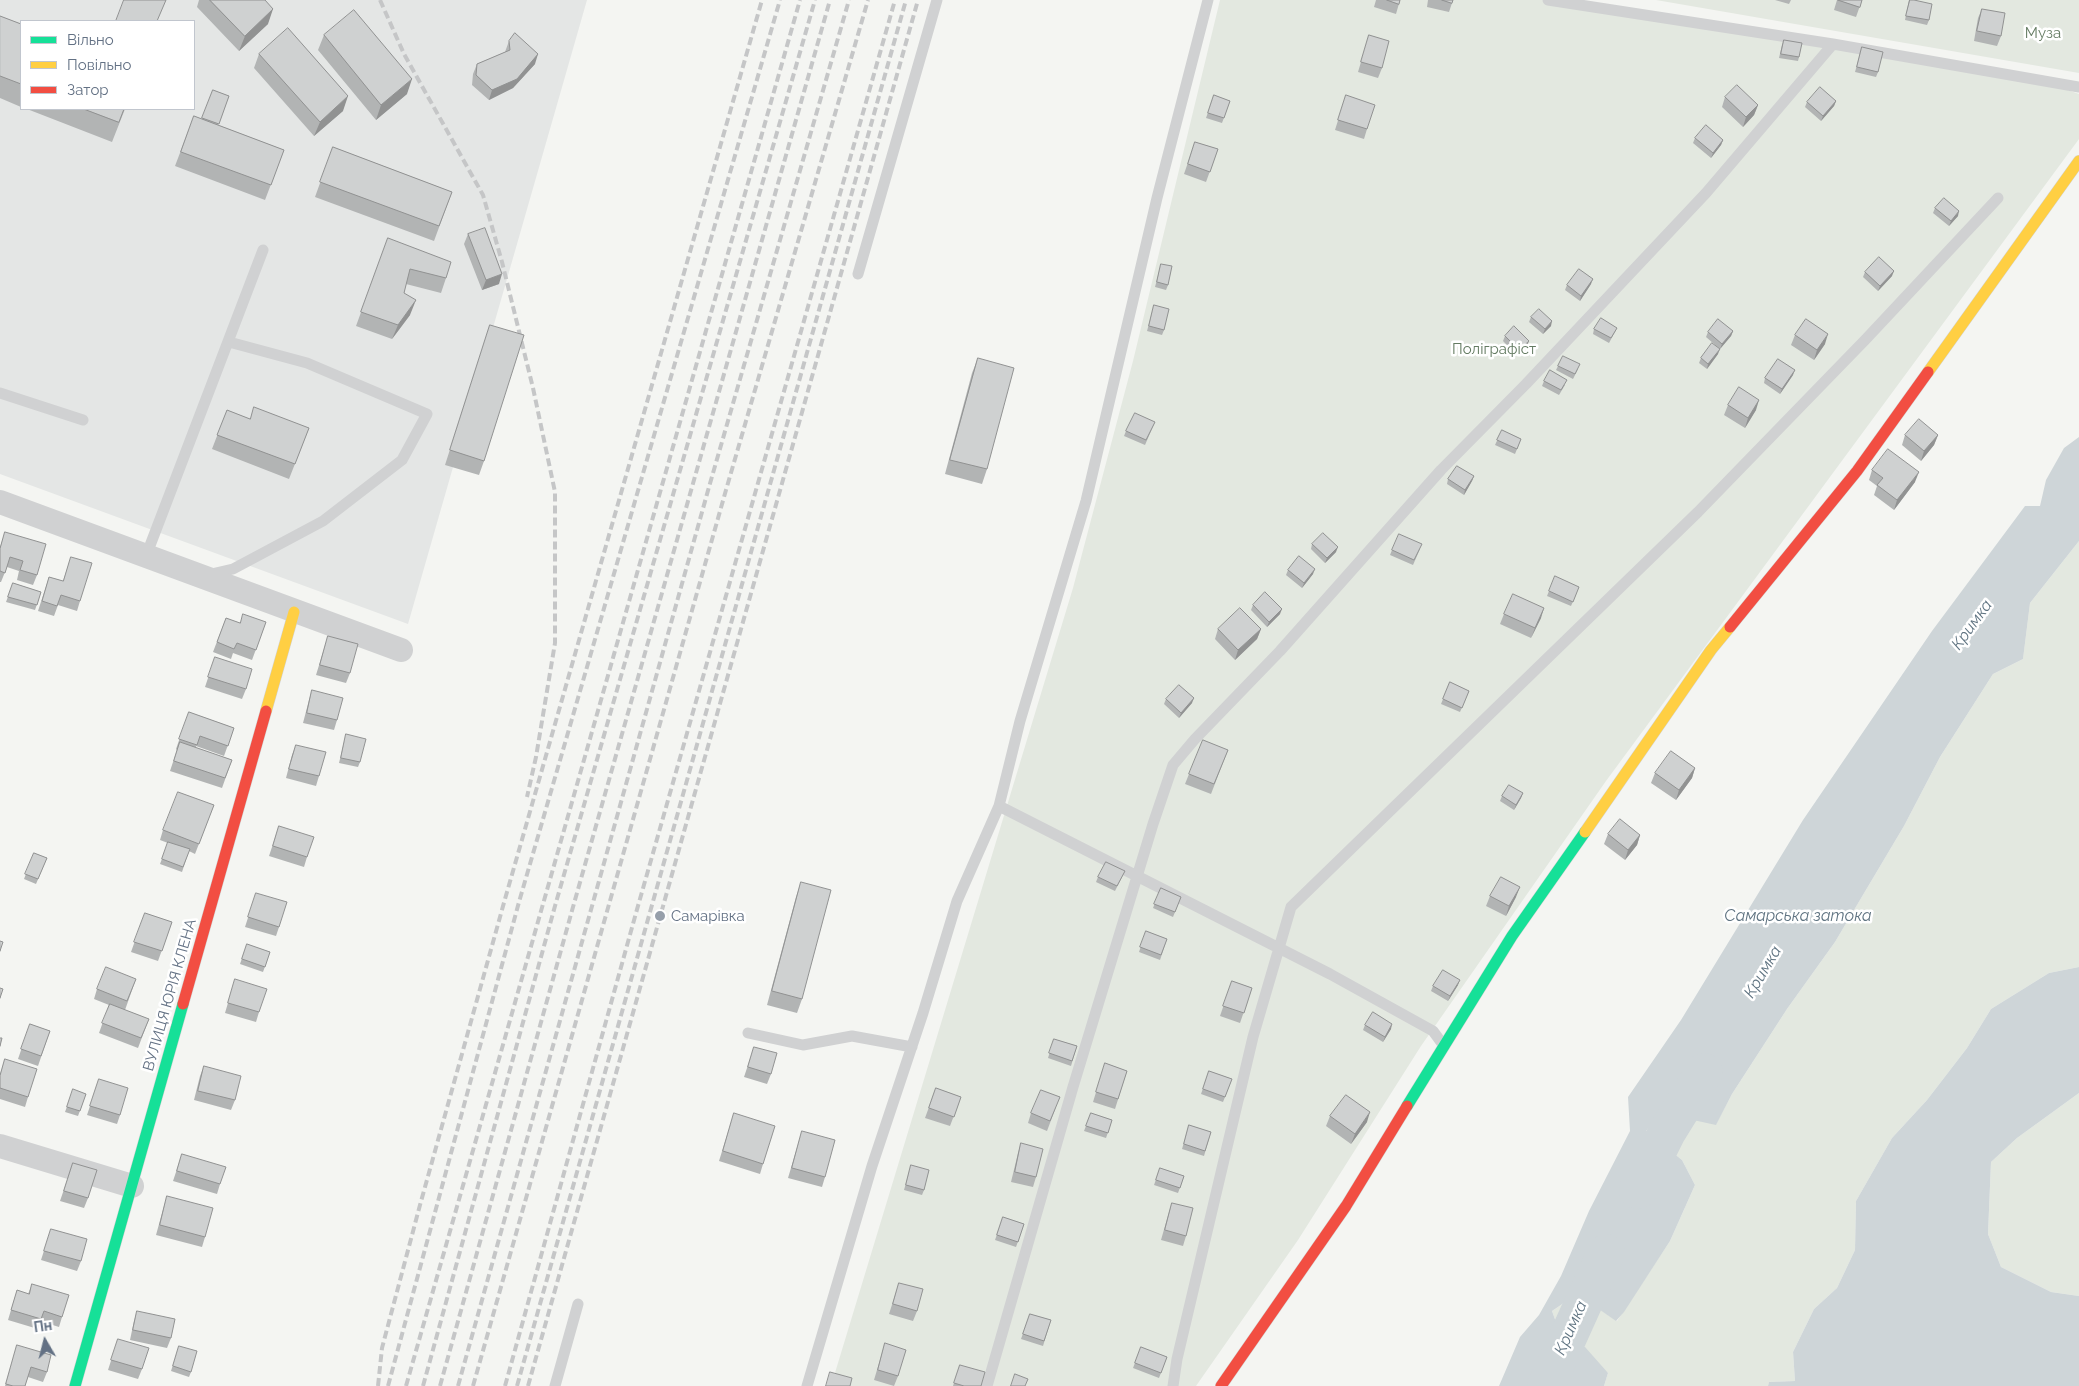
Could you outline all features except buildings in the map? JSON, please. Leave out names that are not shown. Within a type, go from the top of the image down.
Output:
[{"type":"street","points":[[1221,1386],[1346,1206],[1512,936],[1710,650],[1857,471],[2079,161]]},
{"type":"street","points":[[0,502],[401,650]]},
{"type":"street","name":"ВУЛИЦЯ ЮРІЯ КЛЕНА","points":[[75,1386],[294,612]]},
{"type":"street","points":[[0,1146],[132,1186]]},
{"type":"lane","points":[[858,274],[937,0]]},
{"type":"lane","points":[[807,1386],[872,1166],[912,1047],[957,901],[999,806],[1020,721],[1086,501],[1157,198],[1208,0]]},
{"type":"lane","points":[[1548,0],[1833,44],[2079,87]]},
{"type":"lane","points":[[987,1386],[1073,1087],[1173,765],[1194,739],[1280,651],[1441,470],[1526,384],[1706,193],[1833,44]]},
{"type":"lane","points":[[1173,1386],[1179,1349],[1253,1037],[1292,907],[1698,512],[1866,339],[1998,198]]},
{"type":"lane","points":[[146,556],[263,250]]},
{"type":"lane","points":[[200,577],[233,569],[323,521],[402,460],[427,414],[307,363],[229,342]]},
{"type":"lane","points":[[0,393],[83,420]]},
{"type":"lane","points":[[999,806],[1330,974],[1433,1031],[1444,1046]]},
{"type":"lane","points":[[748,1033],[803,1045],[852,1036],[912,1047]]},
{"type":"lane","points":[[555,1386],[578,1304]]},
{"type":"shaded area","points":[[0,0],[587,0],[408,624],[0,474]]},
{"type":"green space","name":"Поліграфіст","points":[[1220,0],[1542,0],[1602,9],[2048,83],[2079,94],[2079,139],[1606,781],[1421,1046],[1298,1240],[1196,1386],[831,1386],[1073,588],[1133,361]]},
{"type":"green space","name":"Муза","points":[[1656,0],[2079,0],[2079,73]]},
{"type":"green space","points":[[2079,541],[2079,967],[2049,973],[1991,1009],[1967,1048],[1927,1100],[1892,1138],[1856,1201],[1855,1250],[1837,1288],[1814,1309],[1793,1352],[1795,1381],[1769,1382],[1768,1386],[1604,1386],[1608,1373],[1565,1347],[1552,1311],[1577,1294],[1617,1321],[1670,1241],[1695,1185],[1682,1160],[1646,1131],[1661,1113],[1716,1124],[1732,1094],[1787,1009],[1835,942],[1904,826],[1940,757],[1993,674],[2023,659],[2030,603]]},
{"type":"green space","points":[[2079,1093],[2079,1296],[2051,1292],[2001,1267],[1988,1234],[1991,1162],[2017,1138]]},
{"type":"water","name":"Самарська затока","points":[[2079,437],[2079,541],[2030,603],[2023,659],[1993,674],[1940,757],[1904,826],[1835,942],[1787,1009],[1732,1094],[1716,1125],[1661,1113],[1646,1131],[1682,1160],[1695,1185],[1670,1241],[1624,1312],[1616,1321],[1577,1294],[1552,1311],[1565,1347],[1585,1347],[1608,1373],[1604,1386],[1499,1386],[1520,1337],[1539,1315],[1561,1276],[1589,1211],[1630,1131],[1628,1097],[1681,1020],[1803,820],[1932,631],[2025,506],[2040,506],[2046,480],[2064,448]]},
{"type":"water","points":[[2079,967],[2079,1093],[2017,1138],[1991,1162],[1988,1234],[2001,1267],[2051,1292],[2079,1296],[2079,1386],[1768,1386],[1769,1382],[1795,1381],[1793,1352],[1814,1309],[1837,1288],[1855,1250],[1856,1201],[1892,1138],[1927,1100],[1967,1048],[1991,1009],[2049,973]]},
{"type":"waterway","name":"Кримка","points":[[1638,1190],[1667,1132],[1704,1072]]},
{"type":"waterway","name":"Кримка","points":[[1546,1386],[1606,1253]]},
{"type":"railway","points":[[380,0],[404,54],[483,195],[502,262],[533,388],[555,492],[555,643],[536,757],[527,797]]},
{"type":"railway","points":[[378,1386],[382,1348],[420,1205],[505,899],[762,0]]},
{"type":"railway","points":[[388,1386],[519,902],[780,0]]},
{"type":"railway","points":[[406,1386],[800,0]]},
{"type":"railway","points":[[423,1386],[555,906],[815,0]]},
{"type":"railway","points":[[440,1386],[573,907],[830,0]]},
{"type":"railway","points":[[458,1386],[709,487],[849,0]]},
{"type":"railway","points":[[473,1386],[726,490],[868,0]]},
{"type":"railway","points":[[505,1386],[636,913],[895,0]]},
{"type":"railway","points":[[517,1386],[906,0]]},
{"type":"railway","points":[[528,1386],[918,0]]},
{"type":"traffic: fast","points":[[1407,1106],[1512,936],[1585,832]]},
{"type":"traffic: fast","points":[[75,1386],[183,1004]]},
{"type":"traffic: slow","points":[[1928,372],[2079,161]]},
{"type":"traffic: slow","points":[[266,711],[294,612]]},
{"type":"traffic: slow","points":[[1585,832],[1711,650],[1730,627]]},
{"type":"traffic: jam","points":[[1730,627],[1857,471],[1928,372]]},
{"type":"traffic: jam","points":[[183,1004],[266,711]]},
{"type":"traffic: jam","points":[[1221,1386],[1346,1206],[1407,1106]]},
{"type":"place","name":"Самарівка","points":[[660,916]]}]
